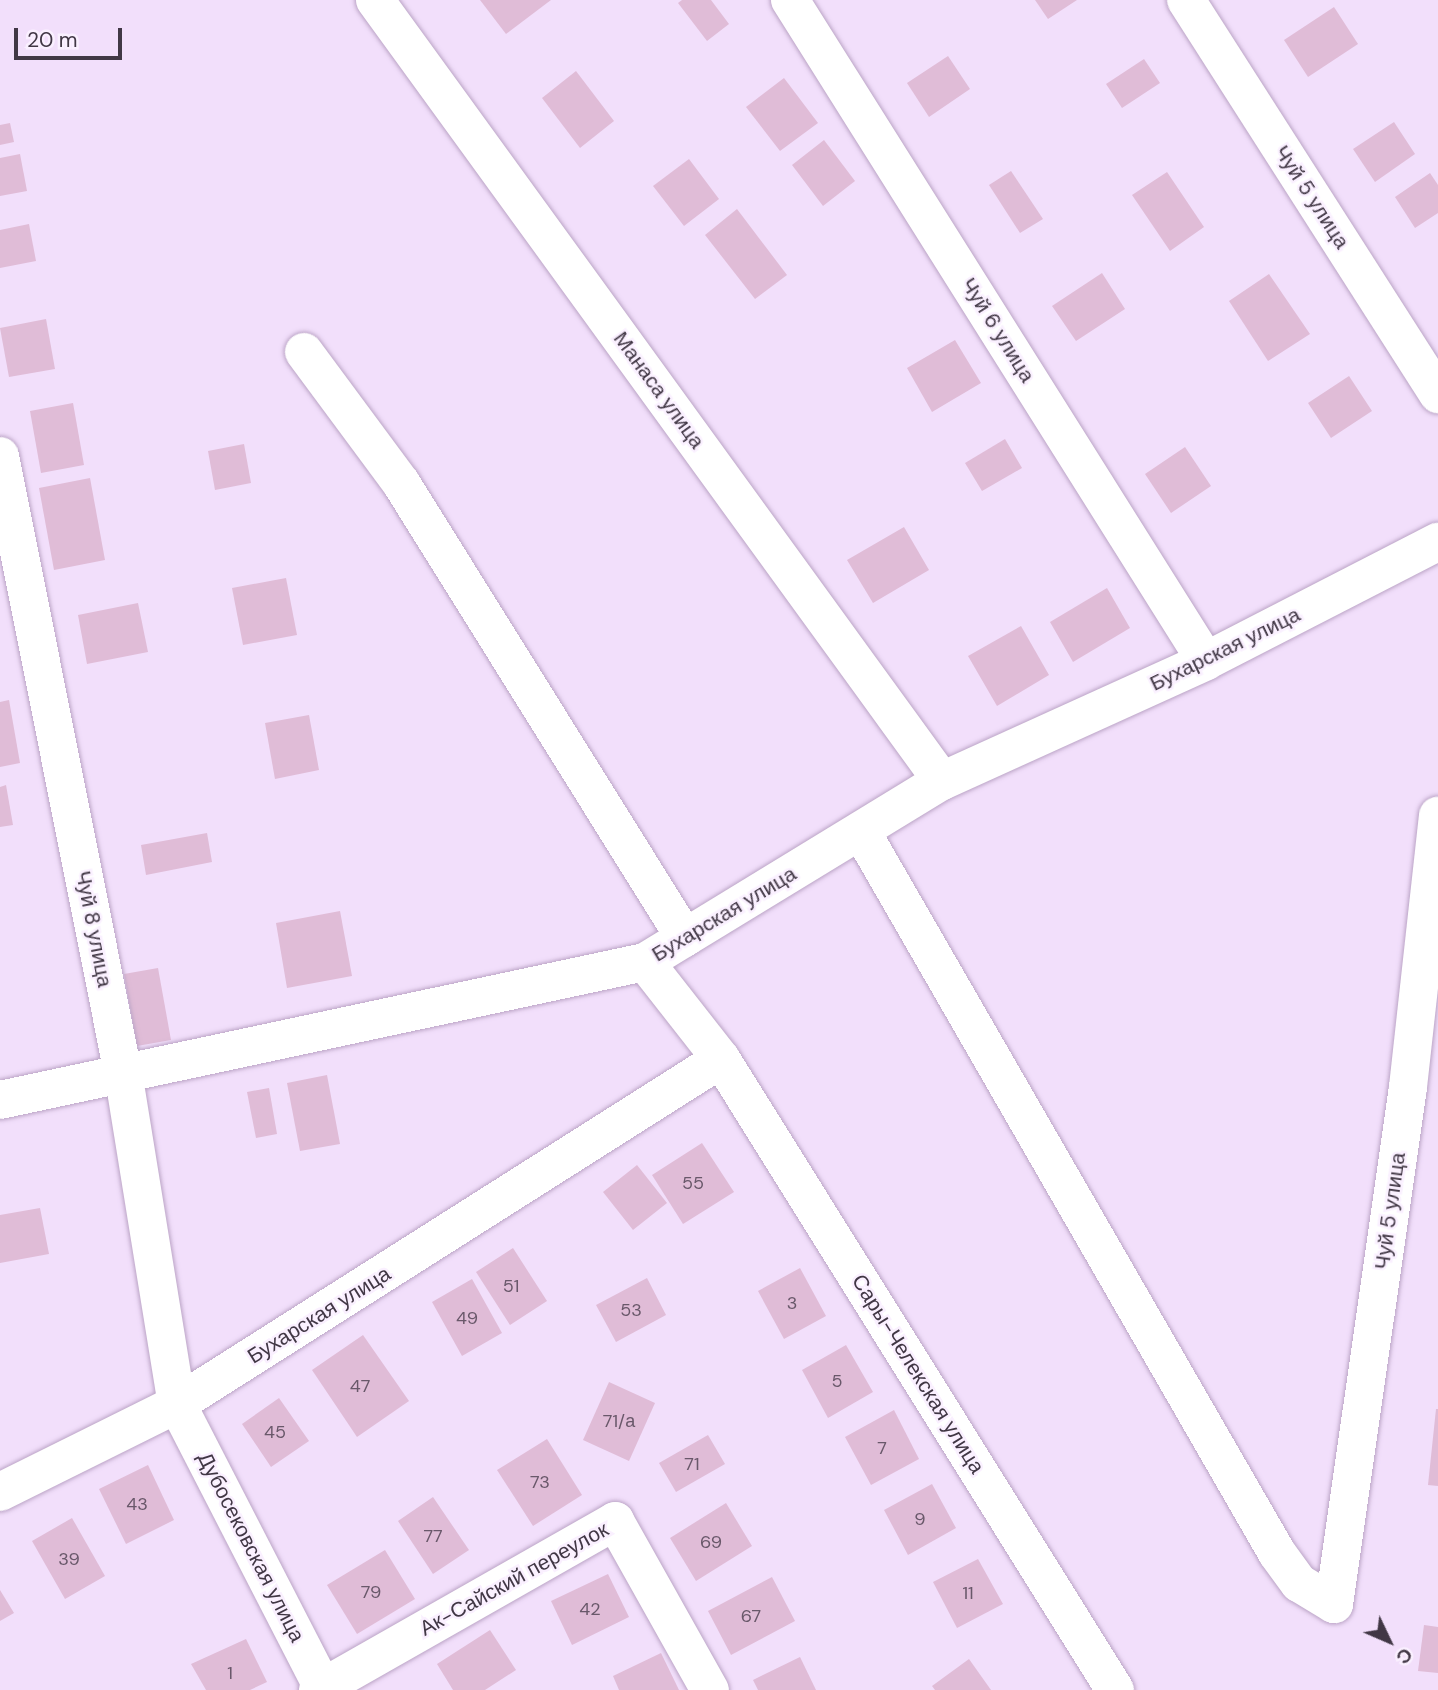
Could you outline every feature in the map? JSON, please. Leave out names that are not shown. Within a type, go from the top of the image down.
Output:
[{"type":"street","name":"Манаса улица","points":[[375,0],[942,781]]},
{"type":"street","name":"Чуй 6 улица","points":[[790,0],[1206,661]]},
{"type":"street","name":"Чуй 5 улица","points":[[1186,0],[1438,394]]},
{"type":"street","points":[[304,352],[401,483],[685,938]]},
{"type":"street","name":"Чуй 8 улица","points":[[0,456],[124,1078],[177,1404]]},
{"type":"street","name":"Бухарская улица","points":[[0,1492],[177,1404],[722,1059],[645,962],[942,781],[1206,661],[1438,542]]},
{"type":"street","name":"Чуй 5 улица","points":[[861,831],[1277,1553],[1299,1583],[1334,1604],[1408,1087],[1438,816]]},
{"type":"street","points":[[0,1100],[124,1078],[645,962]]},
{"type":"street","name":"Сары-Челекская улица","points":[[722,1059],[1115,1690]]},
{"type":"street","name":"Дубосековская улица","points":[[177,1404],[322,1689]]},
{"type":"street","name":"Ак-Сайский переулок","points":[[322,1689],[615,1521],[710,1690]]},
{"type":"building","points":[[480,0],[551,0],[506,34]]},
{"type":"building","points":[[682,0],[711,0],[729,24],[707,41],[678,3]]},
{"type":"building","points":[[1035,0],[1077,0],[1048,19]]},
{"type":"building","points":[[1334,7],[1358,44],[1308,77],[1284,40]]},
{"type":"building","points":[[948,56],[970,89],[929,117],[907,83]]},
{"type":"building","points":[[1144,59],[1160,83],[1122,108],[1106,84]]},
{"type":"building","points":[[576,71],[614,121],[580,148],[542,98]]},
{"type":"building","points":[[784,78],[818,123],[780,151],[746,107]]},
{"type":"building","points":[[1394,122],[1415,154],[1375,182],[1353,149]]},
{"type":"building","points":[[10,123],[14,142],[0,145],[0,125]]},
{"type":"building","points":[[824,140],[855,181],[823,206],[792,165]]},
{"type":"building","points":[[20,154],[27,191],[0,196],[0,158]]},
{"type":"building","points":[[689,159],[719,199],[684,226],[653,186]]},
{"type":"building","points":[[1011,171],[1043,219],[1020,233],[989,185]]},
{"type":"building","points":[[1167,172],[1204,227],[1170,251],[1132,195]]},
{"type":"building","points":[[1430,173],[1438,185],[1438,213],[1415,228],[1395,197]]},
{"type":"building","points":[[737,209],[787,275],[755,299],[705,235]]},
{"type":"building","points":[[29,224],[36,261],[0,268],[0,230]]},
{"type":"building","points":[[1102,273],[1125,309],[1076,341],[1052,306]]},
{"type":"building","points":[[1269,274],[1310,334],[1268,361],[1229,301]]},
{"type":"building","points":[[46,319],[55,369],[9,377],[0,328]]},
{"type":"building","points":[[955,340],[981,383],[932,412],[907,368]]},
{"type":"building","points":[[1349,376],[1372,411],[1331,438],[1308,403]]},
{"type":"building","points":[[73,403],[84,465],[41,473],[30,411]]},
{"type":"building","points":[[1005,439],[1022,468],[982,491],[965,463]]},
{"type":"building","points":[[244,444],[251,483],[215,490],[208,451]]},
{"type":"building","points":[[1185,447],[1211,486],[1171,513],[1145,474]]},
{"type":"building","points":[[90,478],[105,560],[54,570],[39,488]]},
{"type":"building","points":[[904,527],[929,570],[873,603],[847,560]]},
{"type":"building","points":[[286,578],[297,635],[243,645],[232,588]]},
{"type":"building","points":[[1107,588],[1130,628],[1073,662],[1050,622]]},
{"type":"building","points":[[138,603],[148,652],[87,664],[78,615]]},
{"type":"building","points":[[1021,626],[1049,675],[997,706],[968,656]]},
{"type":"building","points":[[9,700],[20,763],[0,767],[0,702]]},
{"type":"building","points":[[309,715],[319,770],[275,779],[265,723]]},
{"type":"building","points":[[6,785],[13,825],[0,827],[0,787]]},
{"type":"building","points":[[207,833],[212,862],[146,875],[141,845]]},
{"type":"building","points":[[340,911],[352,976],[287,988],[276,923]]},
{"type":"building","points":[[158,968],[171,1040],[137,1046],[124,974]]},
{"type":"building","points":[[327,1075],[340,1144],[300,1151],[287,1083]]},
{"type":"building","points":[[269,1088],[277,1134],[256,1138],[247,1092]]},
{"type":"building","points":[[702,1143],[734,1192],[683,1224],[652,1175]]},
{"type":"building","points":[[637,1165],[667,1203],[633,1230],[603,1192]]},
{"type":"building","points":[[40,1208],[49,1254],[0,1263],[0,1215]]},
{"type":"building","points":[[513,1248],[547,1301],[510,1325],[476,1272]]},
{"type":"building","points":[[800,1268],[826,1316],[784,1339],[758,1291]]},
{"type":"building","points":[[647,1278],[666,1315],[616,1342],[596,1305]]},
{"type":"building","points":[[472,1279],[502,1333],[462,1356],[432,1302]]},
{"type":"building","points":[[363,1335],[409,1401],[357,1437],[312,1370]]},
{"type":"building","points":[[846,1345],[873,1392],[828,1418],[802,1370]]},
{"type":"building","points":[[609,1382],[655,1403],[629,1461],[583,1440]]},
{"type":"building","points":[[279,1398],[309,1441],[271,1467],[242,1424]]},
{"type":"building","points":[[1438,1409],[1438,1486],[1428,1485]]},
{"type":"building","points":[[894,1410],[919,1459],[871,1485],[845,1437]]},
{"type":"building","points":[[708,1435],[725,1464],[676,1492],[659,1463]]},
{"type":"building","points":[[547,1439],[582,1495],[533,1526],[497,1470]]},
{"type":"building","points":[[148,1465],[174,1520],[126,1544],[99,1489]]},
{"type":"building","points":[[932,1484],[956,1528],[908,1555],[884,1510]]},
{"type":"building","points":[[433,1497],[469,1550],[433,1574],[398,1521]]},
{"type":"building","points":[[726,1503],[752,1546],[696,1581],[670,1538]]},
{"type":"building","points":[[72,1518],[105,1576],[65,1599],[32,1541]]},
{"type":"building","points":[[385,1550],[415,1599],[357,1634],[327,1585]]},
{"type":"building","points":[[978,1559],[1003,1604],[957,1628],[933,1582]]},
{"type":"building","points":[[608,1574],[629,1617],[572,1645],[551,1601]]},
{"type":"building","points":[[772,1577],[795,1621],[731,1655],[708,1611]]},
{"type":"building","points":[[0,1590],[14,1613],[0,1621]]},
{"type":"building","points":[[1424,1625],[1438,1627],[1438,1673],[1418,1671]]},
{"type":"building","points":[[490,1630],[516,1670],[485,1690],[453,1690],[437,1664]]},
{"type":"building","points":[[246,1639],[267,1682],[250,1690],[206,1690],[191,1664]]},
{"type":"building","points":[[661,1653],[679,1690],[619,1690],[613,1676]]},
{"type":"building","points":[[800,1657],[816,1690],[758,1690],[753,1680]]},
{"type":"building","points":[[969,1659],[991,1690],[935,1690],[932,1686]]}]
